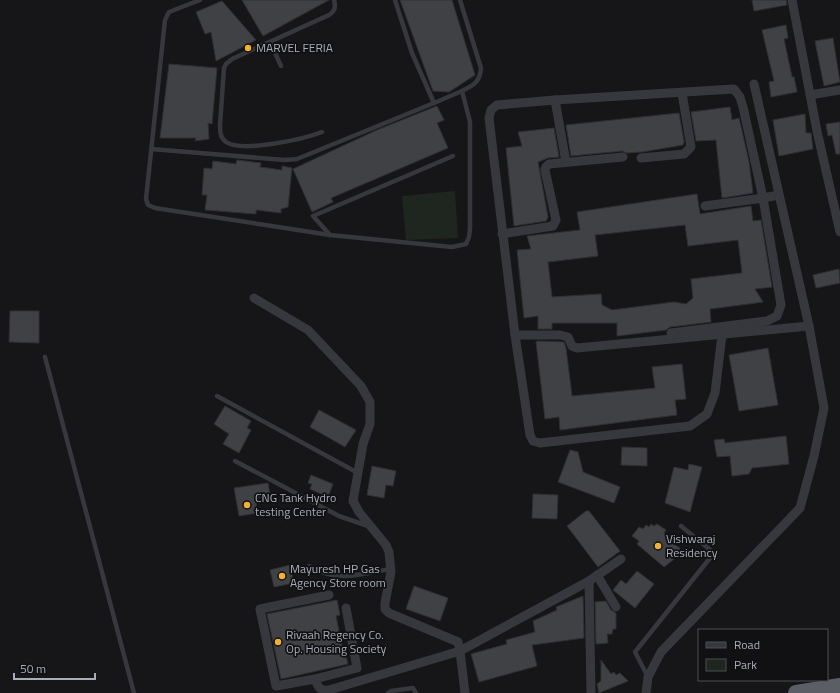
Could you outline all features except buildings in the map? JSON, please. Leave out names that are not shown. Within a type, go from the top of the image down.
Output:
[{"type":"highway","points":[[796,693],[840,686]]},
{"type":"street","points":[[792,0],[810,95],[835,191],[840,232]]},
{"type":"street","points":[[646,693],[648,677],[661,652],[800,508],[814,456],[824,408],[809,326],[754,84]]},
{"type":"street","points":[[671,334],[767,321],[777,316],[781,305],[763,198],[743,107],[740,97],[734,89],[497,105],[491,110],[489,118],[515,335],[530,435],[533,441],[540,443],[690,426],[707,414],[715,393],[722,335]]},
{"type":"street","points":[[810,95],[840,90]]},
{"type":"street","points":[[641,158],[684,154],[691,147],[682,93]]},
{"type":"street","points":[[555,100],[566,162]]},
{"type":"street","points":[[502,234],[553,226],[556,220],[546,167],[549,164],[623,157]]},
{"type":"street","points":[[705,206],[779,195]]},
{"type":"street","points":[[254,298],[308,330],[361,386],[370,402],[370,424],[363,444],[353,501],[359,512],[386,545],[389,552],[391,569],[385,609],[389,613],[458,642],[465,693]]},
{"type":"street","points":[[515,335],[560,335],[568,337],[572,346],[577,348],[809,326]]},
{"type":"street","points":[[314,678],[318,688],[322,690],[329,690],[460,651],[593,578],[621,559]]},
{"type":"street","points":[[593,578],[616,607]]},
{"type":"street","points":[[591,693],[593,578]]},
{"type":"street","points":[[329,595],[260,609],[276,686],[357,668],[346,608]]},
{"type":"lane","points":[[200,0],[169,12],[165,20],[146,199],[148,205],[155,208],[330,235],[452,247],[466,244],[469,238],[470,229],[470,122],[462,91]]},
{"type":"lane","points":[[322,132],[296,141],[246,146],[234,145],[225,142],[220,134],[224,68],[232,59],[334,12],[334,0]]},
{"type":"lane","points":[[395,0],[412,53],[434,103]]},
{"type":"lane","points":[[151,149],[285,160],[297,159],[462,91],[477,83],[481,68],[460,0]]},
{"type":"lane","points":[[270,42],[281,66]]},
{"type":"lane","points":[[330,235],[312,216],[453,156]]},
{"type":"lane","points":[[45,357],[134,693]]},
{"type":"lane","points":[[217,396],[358,473]]},
{"type":"lane","points":[[236,461],[338,516],[371,527]]},
{"type":"lane","points":[[648,677],[635,652],[714,553],[681,526]]},
{"type":"lane","points":[[309,566],[319,572],[334,576],[391,569]]},
{"type":"lane","points":[[388,693],[391,691],[413,688],[416,693]]},
{"type":"green space","points":[[455,191],[458,238],[406,240],[402,196]]},
{"type":"place","name":"MARVEL FERIA","points":[[248,48]]},
{"type":"place","name":"CNG Tank Hydro testing Center","points":[[247,505]]},
{"type":"place","name":"Vishwaraj Residency","points":[[658,546]]},
{"type":"place","name":"Mayuresh HP Gas Agency Store room","points":[[282,576]]},
{"type":"place","name":"Rivaah Regency Co. Op. Housing Society","points":[[278,642]]}]
